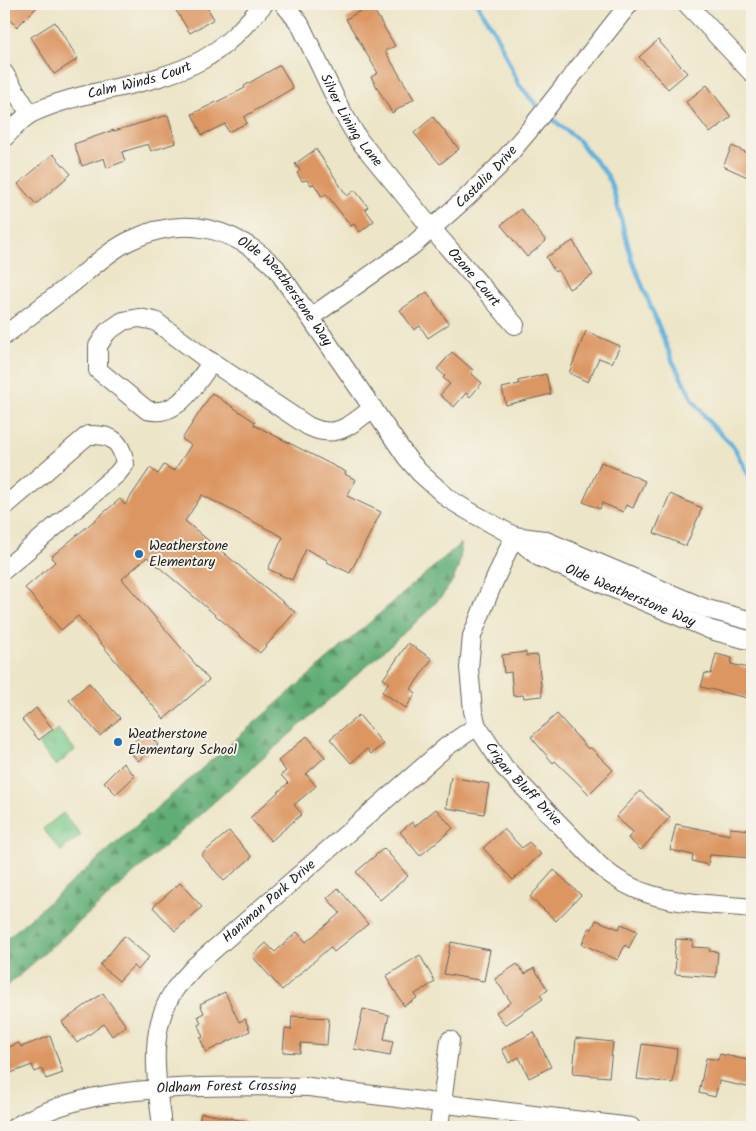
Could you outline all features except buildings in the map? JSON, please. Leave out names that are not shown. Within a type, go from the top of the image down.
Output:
[{"type":"street","name":"Calm Winds Court","points":[[4,138],[30,114],[73,99],[160,76],[204,59],[243,27],[264,4]]},
{"type":"street","name":"Silver Lining Lane","points":[[284,4],[300,24],[341,110],[354,132],[432,229]]},
{"type":"street","name":"Castalia Drive","points":[[311,317],[412,246],[500,166],[629,4]]},
{"type":"street","points":[[687,4],[752,74]]},
{"type":"street","points":[[4,72],[30,114]]},
{"type":"street","name":"Olde Weatherstone Way","points":[[4,336],[119,247],[129,242],[158,230],[177,227],[207,229],[224,233],[255,249],[276,268],[407,458],[449,499],[514,536],[539,557],[711,630],[752,641]]},
{"type":"street","name":"Ozone Court","points":[[432,229],[515,325]]},
{"type":"street","points":[[212,362],[181,402],[168,411],[157,413],[147,410],[98,370],[98,346],[107,332],[123,321],[139,318],[156,321],[212,362],[308,426],[323,432],[333,432],[343,428],[373,408]]},
{"type":"street","points":[[4,507],[88,435],[102,434],[114,439],[123,451],[125,464],[117,474],[4,570]]},
{"type":"street","name":"Olde Weatherstone Way","points":[[514,536],[544,540],[707,609],[752,621]]},
{"type":"street","name":"Crigan Bluff Drive","points":[[514,536],[472,636],[469,668],[473,711],[477,726],[495,755],[514,778],[598,864],[618,880],[632,888],[668,899],[752,908]]},
{"type":"street","name":"Haniman Park Drive","points":[[162,1127],[155,1070],[156,1042],[164,1010],[174,990],[195,966],[446,747],[477,726]]},
{"type":"street","points":[[439,1127],[450,1040]]},
{"type":"street","name":"Oldham Forest Crossing","points":[[15,1127],[54,1108],[107,1093],[158,1089],[259,1086],[309,1088],[631,1127]]},
{"type":"green space","points":[[461,543],[458,568],[454,578],[441,596],[416,622],[4,989],[4,941]]},
{"type":"green space","points":[[58,729],[75,750],[56,766],[39,745]]},
{"type":"green space","points":[[63,813],[81,835],[61,851],[43,829]]},
{"type":"waterway","points":[[478,4],[496,34],[519,85],[540,109]]},
{"type":"waterway","points":[[546,114],[577,139],[607,175],[613,189],[632,260],[673,362],[693,400],[710,423],[734,447],[752,481]]},
{"type":"place","name":"Weatherstone Elementary","points":[[139,554]]},
{"type":"place","name":"Weatherstone Elementary School","points":[[118,742]]}]
